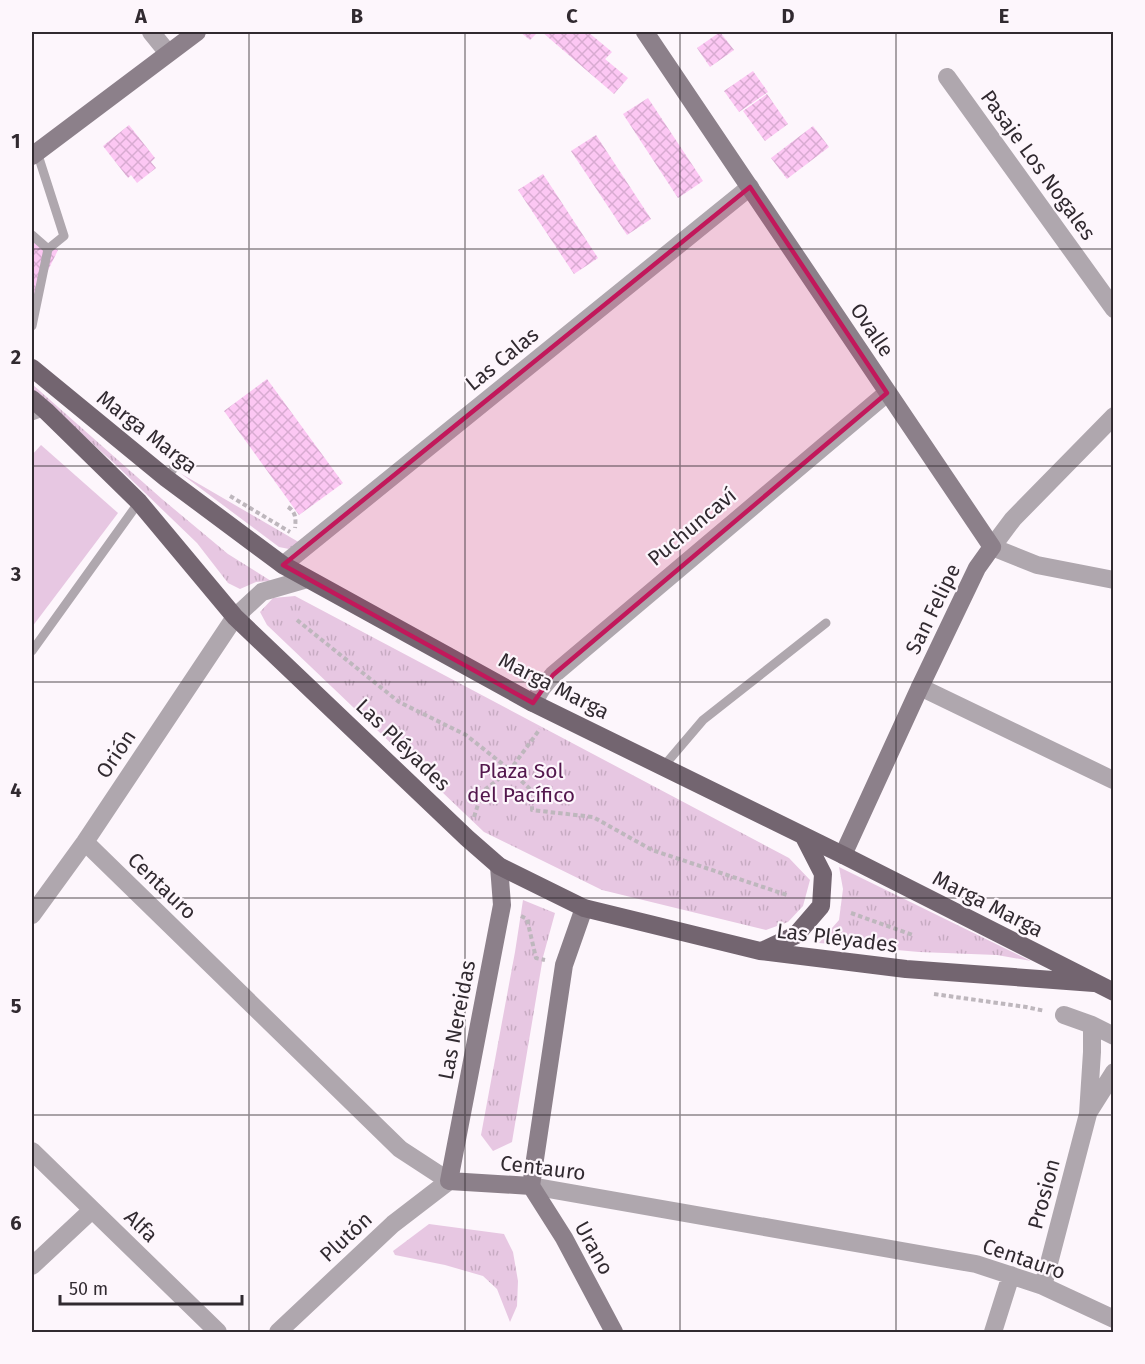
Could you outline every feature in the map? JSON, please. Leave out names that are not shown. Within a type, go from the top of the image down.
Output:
[{"type":"main road","name":"Marga Marga","points":[[32,368],[166,478],[283,565],[307,579],[533,703],[843,855],[1113,992]]},
{"type":"main road","points":[[32,399],[39,413],[139,502]]},
{"type":"main road","name":"Las Pléyades","points":[[139,502],[235,616],[499,866],[584,908],[760,951],[906,969]]},
{"type":"main road","points":[[760,951],[796,935],[821,906],[823,874],[804,837]]},
{"type":"main road","name":"Marga Marga","points":[[906,969],[1094,983]]},
{"type":"street","points":[[151,32],[168,53]]},
{"type":"street","points":[[34,154],[197,32]]},
{"type":"street","name":"Ovalle","points":[[645,32],[992,547]]},
{"type":"street","name":"Pasaje Los Nogales","points":[[947,77],[1113,309]]},
{"type":"street","name":"Las Calas","points":[[283,565],[750,187]]},
{"type":"street","name":"Puchuncaví","points":[[533,703],[553,675],[887,393]]},
{"type":"street","name":"San Felipe","points":[[843,855],[977,568],[1012,519],[1113,416]]},
{"type":"street","points":[[992,547],[1037,565],[1113,580]]},
{"type":"street","name":"Orión","points":[[32,915],[85,842],[235,616],[262,592],[307,579]]},
{"type":"street","points":[[920,687],[1113,780]]},
{"type":"street","name":"Centauro","points":[[85,842],[400,1149],[449,1181],[531,1186],[976,1264],[1043,1286],[1113,1319]]},
{"type":"street","name":"Las Nereidas","points":[[449,1181],[502,905],[499,866]]},
{"type":"street","points":[[531,1186],[564,965],[584,908]]},
{"type":"street","points":[[1064,1015],[1092,1025],[1113,1036]]},
{"type":"street","name":"Prosion","points":[[1043,1286],[1088,1114],[1092,1025]]},
{"type":"street","name":"Prosion","points":[[1088,1114],[1113,1072]]},
{"type":"street","name":"Alfa","points":[[32,1151],[219,1332]]},
{"type":"street","name":"Plutón","points":[[278,1332],[393,1224],[449,1181]]},
{"type":"street","name":"Urano","points":[[531,1186],[564,1238],[614,1332]]},
{"type":"street","points":[[32,1266],[92,1210]]},
{"type":"street","points":[[993,1332],[1011,1275]]},
{"type":"lane","points":[[32,326],[48,249],[64,236],[34,154]]},
{"type":"lane","points":[[32,236],[48,249]]},
{"type":"lane","points":[[166,478],[180,461]]},
{"type":"lane","points":[[32,651],[139,502]]},
{"type":"lane","points":[[663,766],[703,720],[826,623]]},
{"type":"path","points":[[288,507],[295,514],[295,535]]},
{"type":"path","points":[[297,620],[399,702],[466,735],[510,770],[532,791],[532,810],[593,817],[652,850],[787,895]]},
{"type":"path","points":[[467,838],[482,792],[510,770],[552,711]]},
{"type":"path","points":[[502,905],[527,919],[536,958],[564,965]]},
{"type":"path","points":[[851,913],[914,936]]},
{"type":"path","points":[[1000,1003],[1026,1006]]},
{"type":"highlighted area","points":[[750,187],[887,393],[553,675],[533,703],[283,565]]},
{"type":"green space","points":[[32,384],[228,554],[271,581],[256,582],[240,589],[228,583],[197,543],[32,389]]},
{"type":"green space","points":[[41,445],[118,513],[32,627],[32,455]]},
{"type":"green space","points":[[180,473],[302,544],[294,550],[279,547]]},
{"type":"green space","name":"Plaza Sol del Pacífico","points":[[295,596],[789,858],[810,880],[803,906],[788,922],[766,930],[602,890],[484,832],[267,625],[260,612],[273,598]]},
{"type":"green space","points":[[839,867],[1031,961],[997,955],[919,952],[819,943],[839,920],[843,889]]},
{"type":"green space","points":[[523,900],[555,913],[543,957],[512,1142],[493,1151],[481,1135]]},
{"type":"green space","points":[[429,1224],[504,1234],[513,1252],[518,1281],[517,1306],[510,1322],[497,1289],[483,1276],[445,1265],[395,1255],[393,1251]]},
{"type":"building","points":[[520,32],[538,32],[530,40]]},
{"type":"building","points":[[542,32],[588,32],[612,52],[605,59],[628,78],[614,94]]},
{"type":"building","points":[[720,32],[734,50],[710,67],[697,48]]},
{"type":"building","points":[[753,71],[768,92],[739,112],[724,91]]},
{"type":"building","points":[[767,94],[788,124],[765,141],[743,111]]},
{"type":"building","points":[[648,98],[703,181],[678,198],[623,114]]},
{"type":"building","points":[[129,125],[155,158],[151,162],[156,168],[137,183],[131,175],[128,178],[103,146]]},
{"type":"building","points":[[813,126],[829,147],[787,179],[771,158]]},
{"type":"building","points":[[596,135],[651,219],[627,235],[571,151]]},
{"type":"building","points":[[543,174],[598,258],[574,274],[518,190]]},
{"type":"building","points":[[32,237],[58,250],[32,303]]},
{"type":"building","points":[[267,379],[343,483],[299,515],[224,411]]}]
